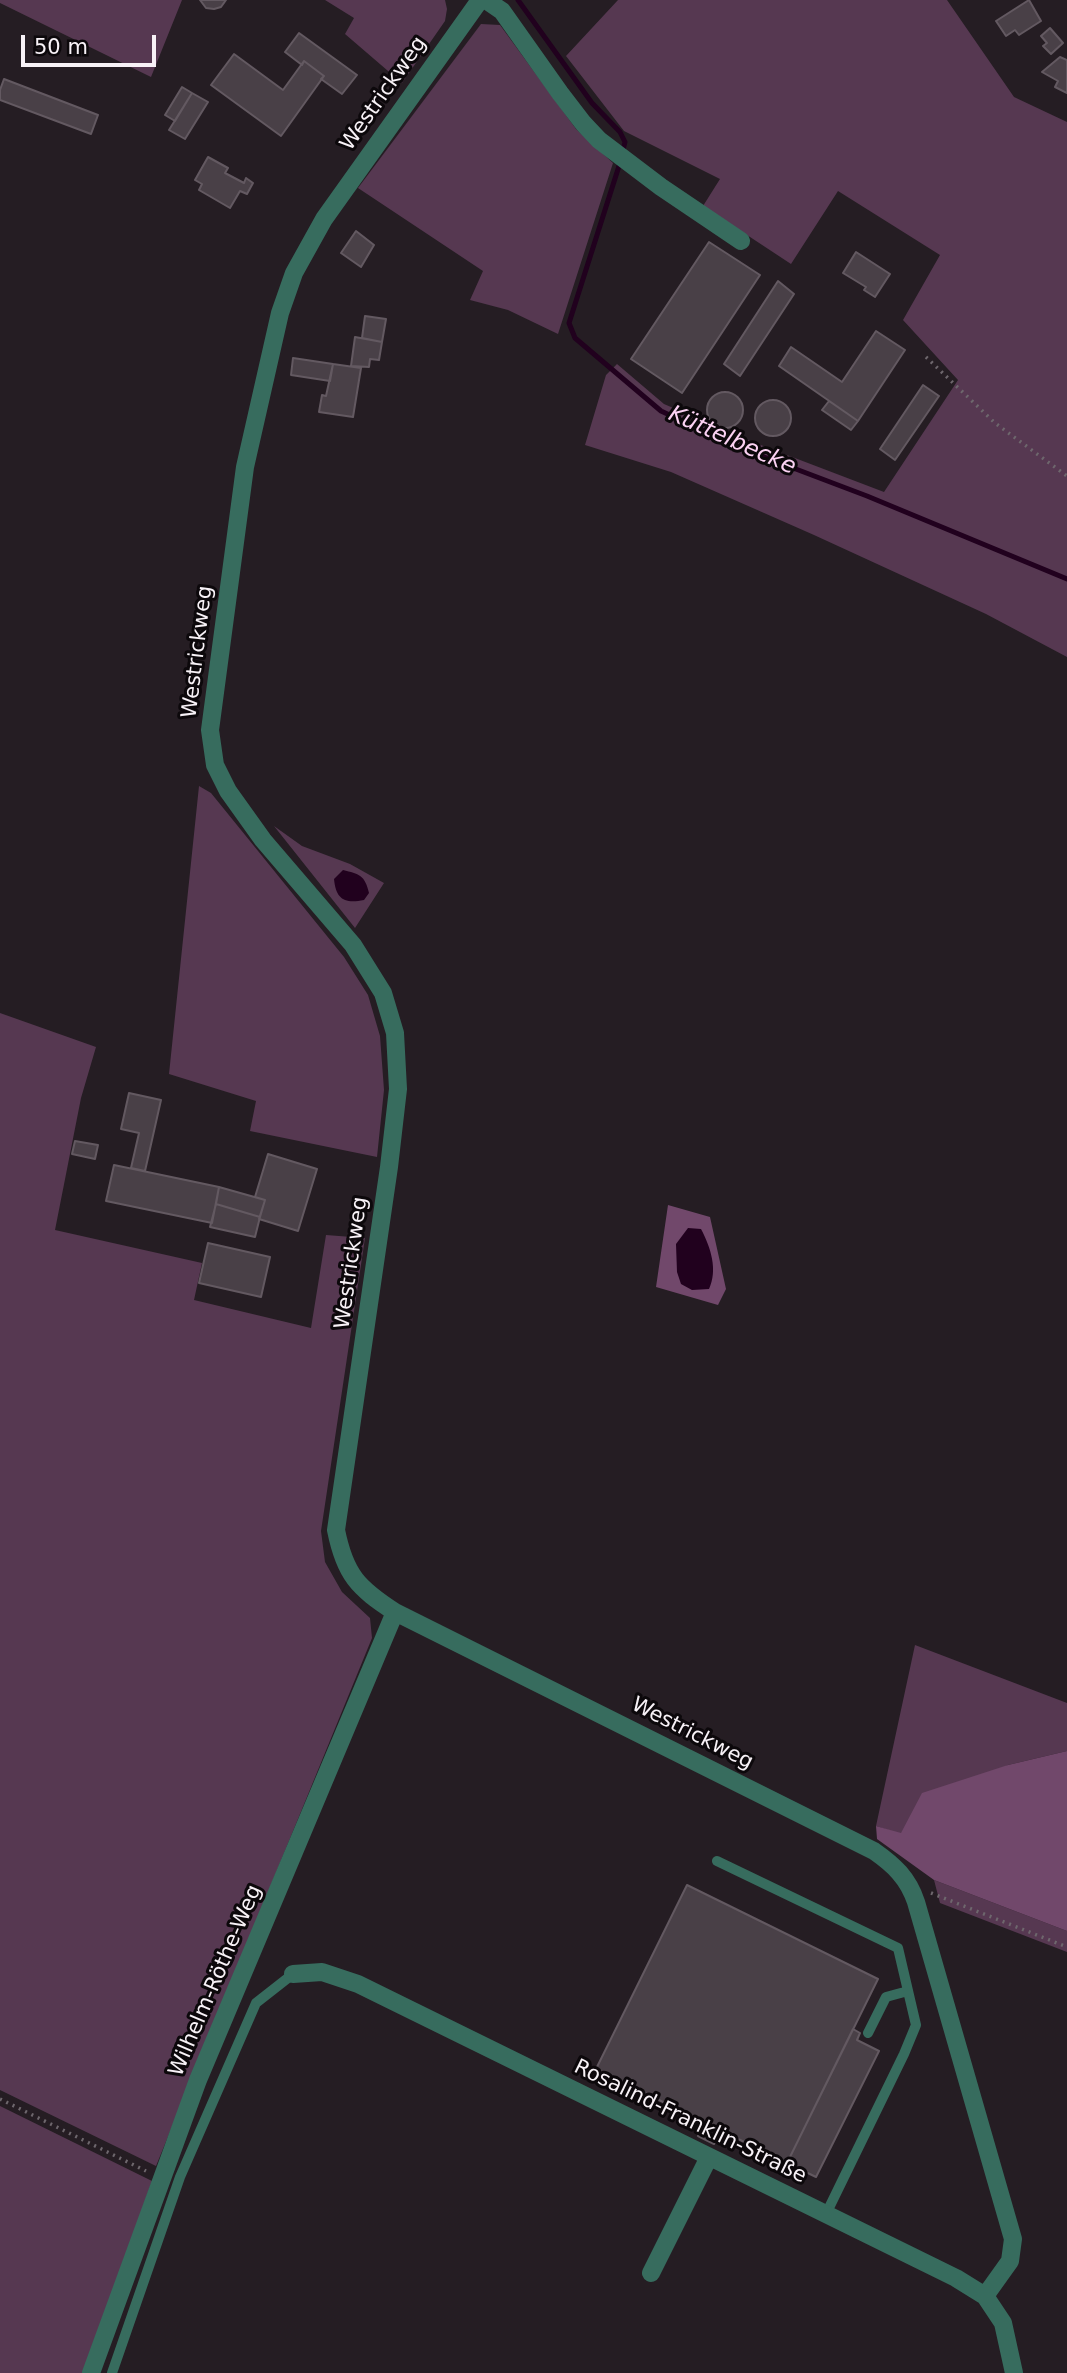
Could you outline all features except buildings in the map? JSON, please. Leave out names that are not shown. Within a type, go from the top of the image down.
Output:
[{"type":"street","name":"Westrickweg","points":[[480,0],[324,219],[294,273],[280,313],[245,467],[210,730],[215,765],[228,791],[263,840],[354,946],[383,993],[395,1033],[398,1089],[336,1530],[341,1557],[355,1581],[370,1596],[396,1612],[874,1851],[895,1867],[912,1891],[1013,2239],[1010,2260],[985,2296]]},
{"type":"street","points":[[486,0],[507,5],[560,93],[599,140],[741,241]]},
{"type":"street","name":"Wilhelm-Röthe-Weg","points":[[92,2373],[198,2080],[396,1612]]},
{"type":"street","name":"Rosalind-Franklin-Straße","points":[[293,1974],[322,1972],[358,1984],[956,2278],[985,2296],[1003,2323],[1014,2373]]},
{"type":"street","points":[[651,2273],[709,2157]]},
{"type":"lane","points":[[717,1861],[898,1948],[916,2025],[826,2214]]},
{"type":"lane","points":[[112,2373],[180,2177],[256,2003],[293,1974]]},
{"type":"lane","points":[[868,2033],[886,1997],[908,1991]]},
{"type":"path","points":[[926,357],[995,423],[1067,476]]},
{"type":"path","points":[[912,1891],[923,1890],[1067,1947]]},
{"type":"path","points":[[0,2099],[161,2178]]},
{"type":"shaded area","points":[[0,0],[182,0],[151,77],[0,3]]},
{"type":"shaded area","points":[[325,0],[445,0],[447,9],[445,21],[402,83],[345,34],[354,18]]},
{"type":"shaded area","points":[[618,0],[947,0],[1014,97],[1067,122],[1067,657],[986,614],[671,472],[585,445],[606,375],[617,364],[664,404],[745,439],[884,492],[958,380],[903,320],[940,255],[838,191],[791,264],[703,206],[720,179],[624,131],[566,56]]},
{"type":"shaded area","points":[[481,24],[500,25],[576,129],[613,163],[558,334],[508,310],[470,300],[483,271],[358,188]]},
{"type":"shaded area","points":[[199,786],[211,793],[344,957],[368,995],[380,1036],[384,1090],[377,1157],[250,1131],[256,1101],[169,1074]]},
{"type":"shaded area","points":[[274,826],[302,846],[350,864],[384,883],[355,928]]},
{"type":"shaded area","points":[[343,870],[363,879],[369,893],[364,900],[346,900],[339,895],[334,879]]},
{"type":"shaded area","points":[[0,1013],[96,1047],[81,1098],[55,1230],[202,1263],[194,1300],[311,1328],[326,1235],[365,1238],[321,1531],[325,1562],[342,1592],[370,1618],[372,1638],[156,2166],[0,2090]]},
{"type":"shaded area","points":[[668,1205],[710,1217],[726,1289],[718,1305],[656,1287]]},
{"type":"shaded area","points":[[688,1228],[701,1229],[708,1244],[713,1267],[709,1289],[692,1290],[681,1284],[677,1272],[676,1244]]},
{"type":"shaded area","points":[[915,1645],[1067,1703],[1067,1751],[1008,1765],[900,1834],[876,1826]]},
{"type":"shaded area","points":[[1067,1751],[1067,1931],[934,1880],[877,1839],[876,1826],[901,1833],[922,1793],[1008,1765]]},
{"type":"shaded area","points":[[934,1880],[1067,1931],[1067,1952],[940,1903]]},
{"type":"shaded area","points":[[0,2106],[152,2181],[84,2373],[0,2373]]},
{"type":"waterway","name":"Küttelbecke","points":[[518,0],[592,103],[620,132],[625,142],[569,323],[575,338],[661,411],[743,449],[867,496],[1067,579]]}]
